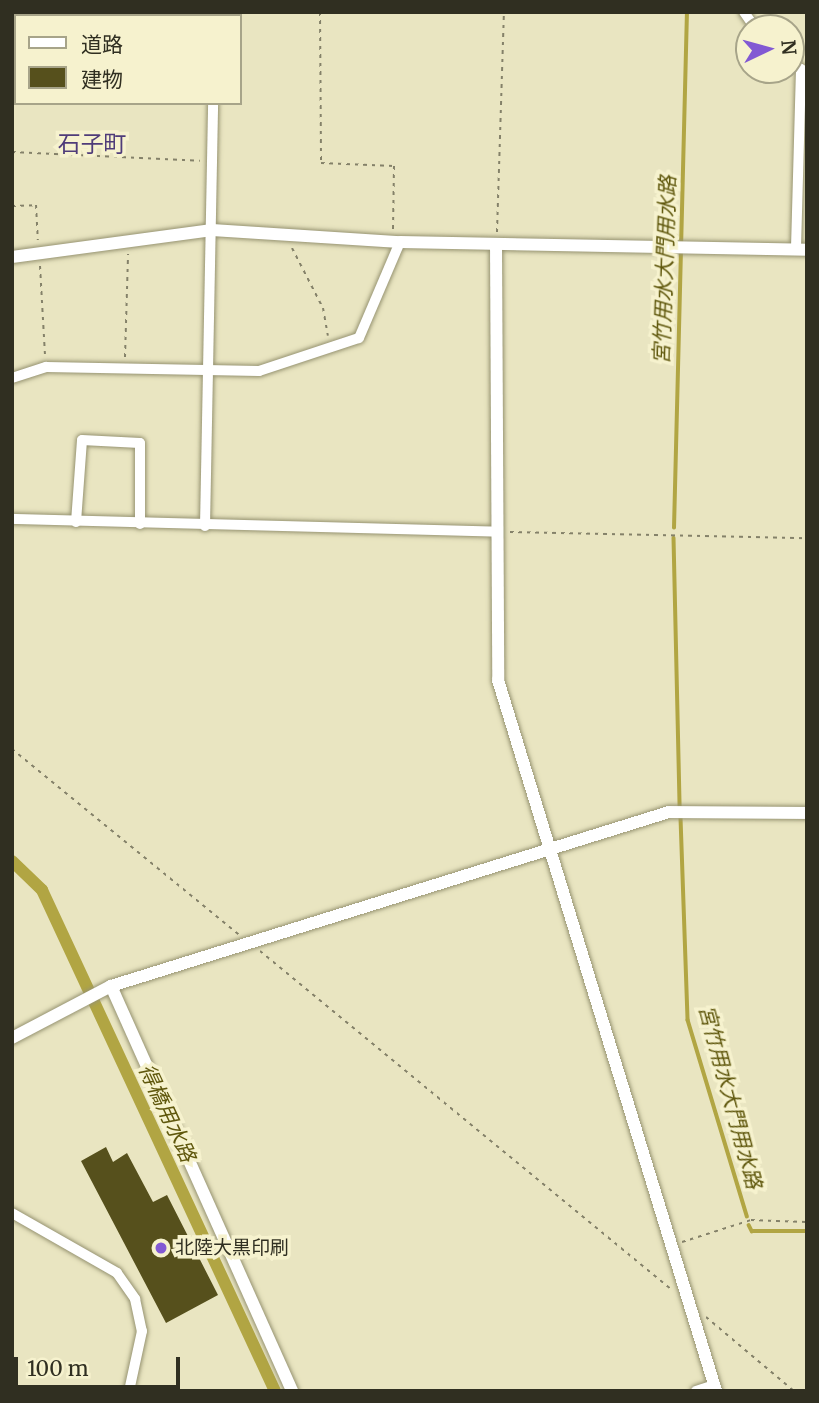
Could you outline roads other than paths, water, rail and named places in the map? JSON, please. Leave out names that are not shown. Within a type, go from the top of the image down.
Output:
[{"type":"street","points":[[12,257],[40,257],[129,239],[212,230],[396,242],[801,250],[801,84]]},
{"type":"street","points":[[205,526],[206,370],[212,230],[212,105]]},
{"type":"street","points":[[12,378],[46,367],[259,371],[329,343],[359,338],[396,242]]},
{"type":"street","points":[[496,244],[498,680],[715,1388],[696,1391]]},
{"type":"street","points":[[76,522],[82,440],[140,443],[140,524]]},
{"type":"street","points":[[12,519],[496,532]]},
{"type":"street","points":[[12,1038],[111,986],[248,942],[550,854],[669,812],[807,813]]},
{"type":"street","points":[[111,986],[292,1391]]},
{"type":"street","points":[[12,1213],[117,1273],[135,1299],[142,1331],[129,1391]]},
{"type":"waterway","name":"宮竹用水大門用水路","points":[[674,528],[687,12]]},
{"type":"waterway","name":"宮竹用水大門用水路","points":[[674,538],[680,806]]},
{"type":"waterway","name":"宮竹用水大門用水路","points":[[681,818],[688,1020],[747,1216]]},
{"type":"waterway","name":"得橋用水路","points":[[12,861],[42,890],[275,1391]]},
{"type":"waterway","name":"宮竹用水大門用水路","points":[[749,1225],[752,1231],[807,1231]]},
{"type":"place","name":"北陸大黒印刷","points":[[161,1248]]},
{"type":"district","name":"石子町","points":[[92,144]]}]
